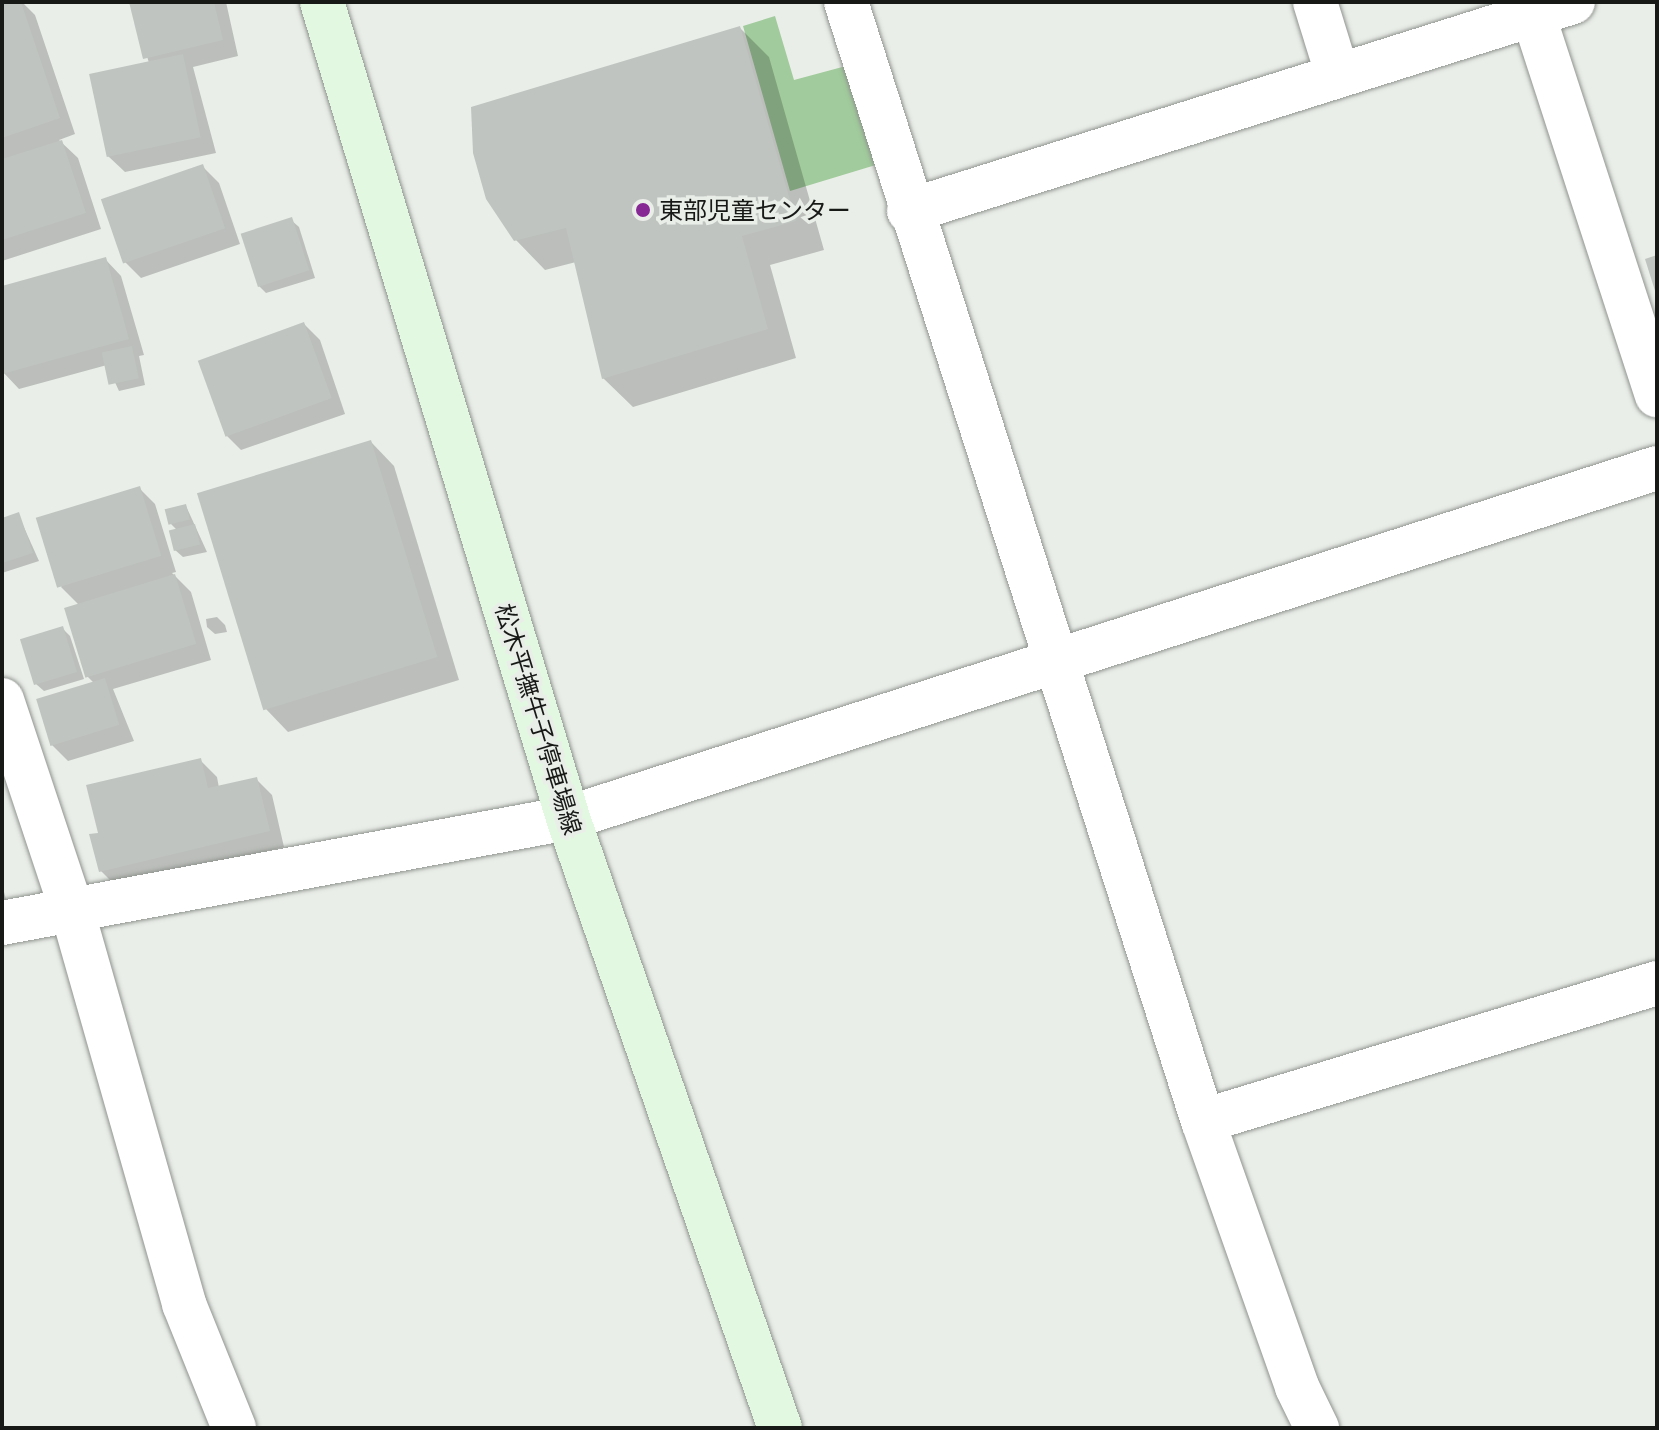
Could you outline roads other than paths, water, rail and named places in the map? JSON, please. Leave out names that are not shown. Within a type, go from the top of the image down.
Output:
[{"type":"main road","name":"松木平撫牛子停車場線","points":[[322,2],[568,818],[780,1428]]},
{"type":"street","points":[[846,2],[909,211],[1059,664],[1203,1121],[1297,1387],[1317,1428]]},
{"type":"street","points":[[1315,2],[1337,73]]},
{"type":"street","points":[[909,211],[1337,73],[1553,8],[1657,395]]},
{"type":"street","points":[[2,923],[568,818],[1059,664],[1657,468]]},
{"type":"street","points":[[2,700],[72,910],[184,1304],[234,1428]]},
{"type":"street","points":[[1203,1121],[1657,983]]},
{"type":"place","name":"東部児童センター","points":[[643,210]]}]
